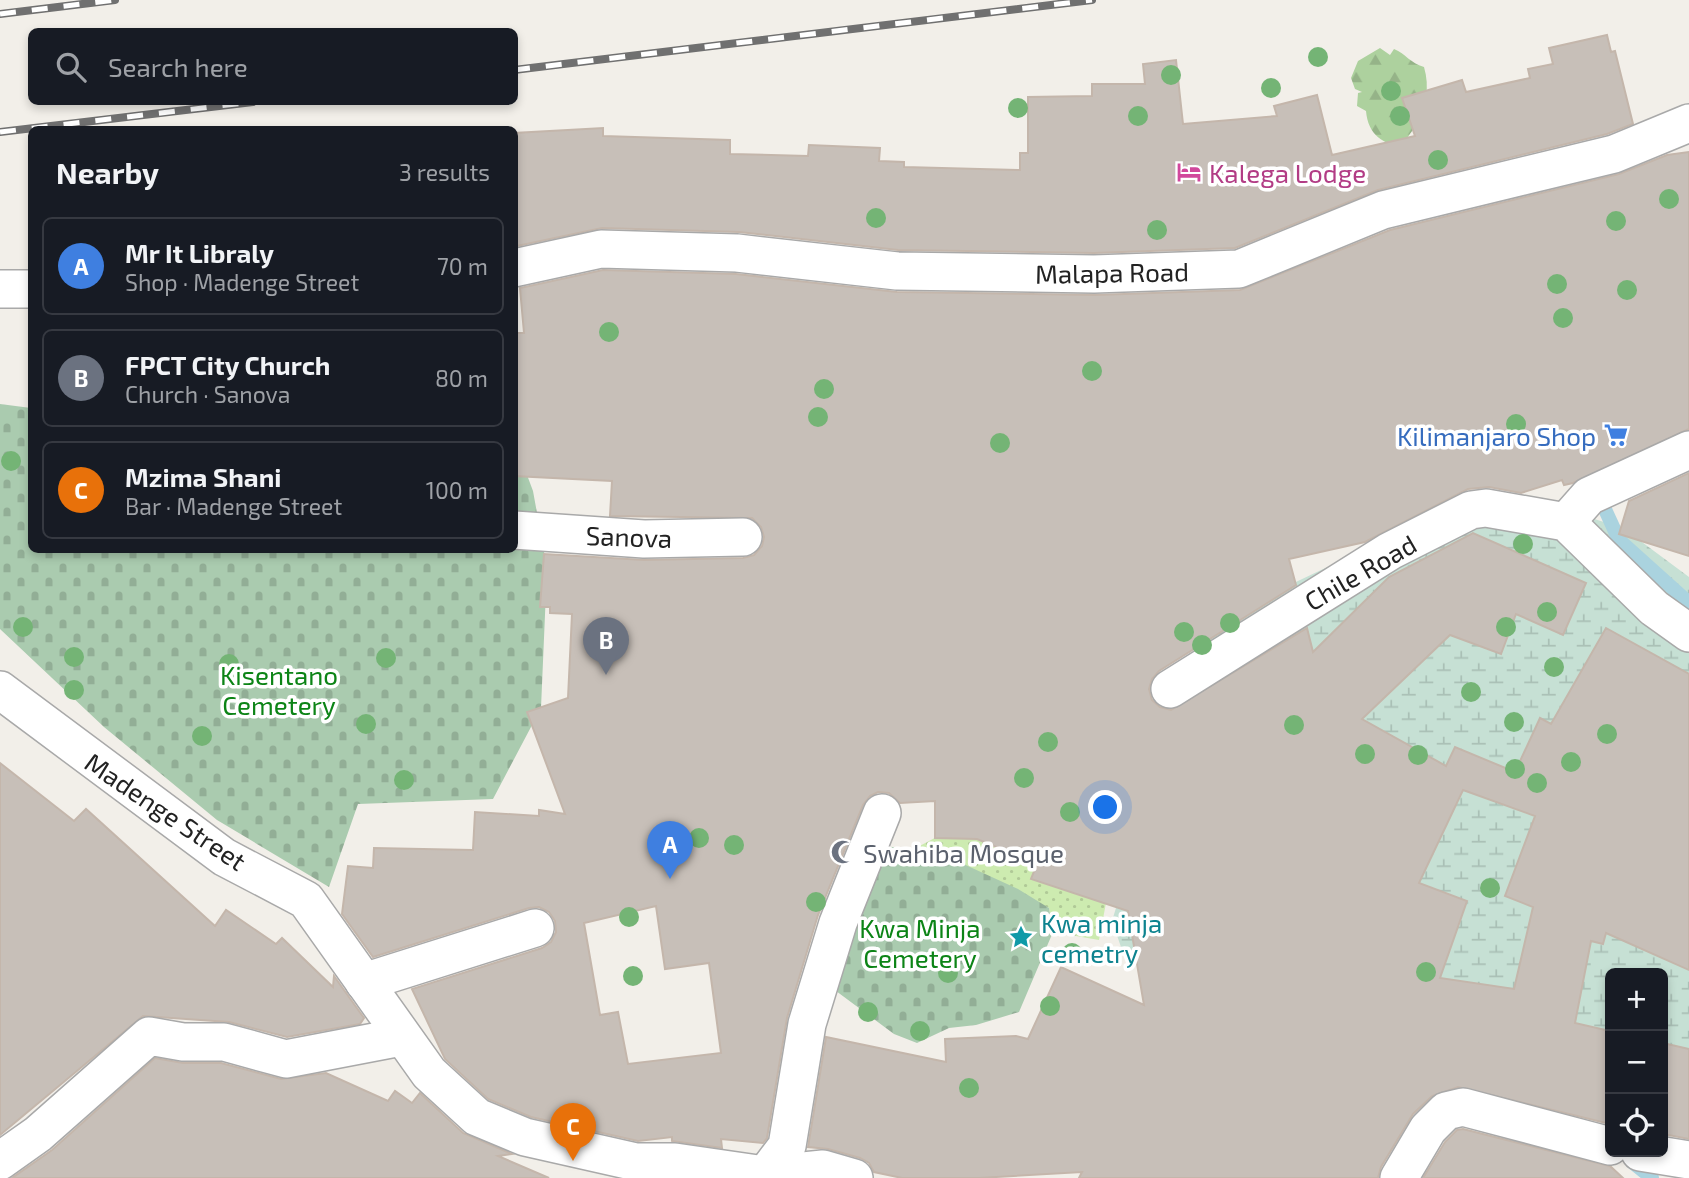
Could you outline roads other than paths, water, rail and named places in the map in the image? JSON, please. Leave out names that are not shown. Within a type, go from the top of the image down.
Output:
[{"type":"street","name":"Malapa Road","points":[[518,267],[601,249],[737,253],[897,271],[1094,274],[1239,269],[1383,210],[1614,154],[1689,123]]},
{"type":"street","points":[[0,289],[28,289]]},
{"type":"street","points":[[1689,450],[1589,496],[1566,522],[1654,608],[1689,633]]},
{"type":"street","name":"Chile Road","points":[[1170,689],[1329,587],[1390,551],[1471,510],[1486,508],[1566,522]]},
{"type":"street","name":"Sanova","points":[[518,530],[644,539],[743,537]]},
{"type":"street","name":"Madenge Street","points":[[0,690],[224,857],[306,900],[429,1073],[477,1117],[525,1137],[636,1162],[675,1162],[764,1177],[823,1169],[855,1178]]},
{"type":"street","points":[[764,1177],[787,1146],[807,1024],[838,923],[882,813]]},
{"type":"street","points":[[365,982],[535,928]]},
{"type":"street","points":[[0,1161],[38,1134],[149,1037],[183,1042],[224,1042],[286,1059],[401,1037]]},
{"type":"street","points":[[1399,1178],[1428,1129],[1446,1111],[1463,1107],[1605,1145]]},
{"type":"street","points":[[1668,1157],[1689,1160]]},
{"type":"waterway","points":[[1612,496],[1603,505],[1619,540],[1689,603]]},
{"type":"waterway","points":[[1632,1162],[1652,1178]]},
{"type":"railway","points":[[0,14],[115,0]]},
{"type":"railway","points":[[518,70],[1092,0]]},
{"type":"railway","points":[[51,126],[228,105]]},
{"type":"railway","points":[[0,132],[28,129]]},
{"type":"place","name":"Kalega Lodge","points":[[1189,172]]},
{"type":"place","name":"Kilimanjaro Shop","points":[[1616,435]]},
{"type":"place","name":"FPCT City Church","points":[[606,675]]},
{"type":"place","name":"Swahiba Mosque","points":[[843,852]]},
{"type":"place","name":"Mr It Libraly","points":[[670,879]]},
{"type":"place","name":"Kwa minja cemetry","points":[[1021,937]]},
{"type":"place","name":"Mzima Shani","points":[[573,1161]]},
{"type":"park label","name":"Kisentano Cemetery","points":[[279,689]]},
{"type":"park label","name":"Kwa Minja Cemetery","points":[[920,942]]}]
